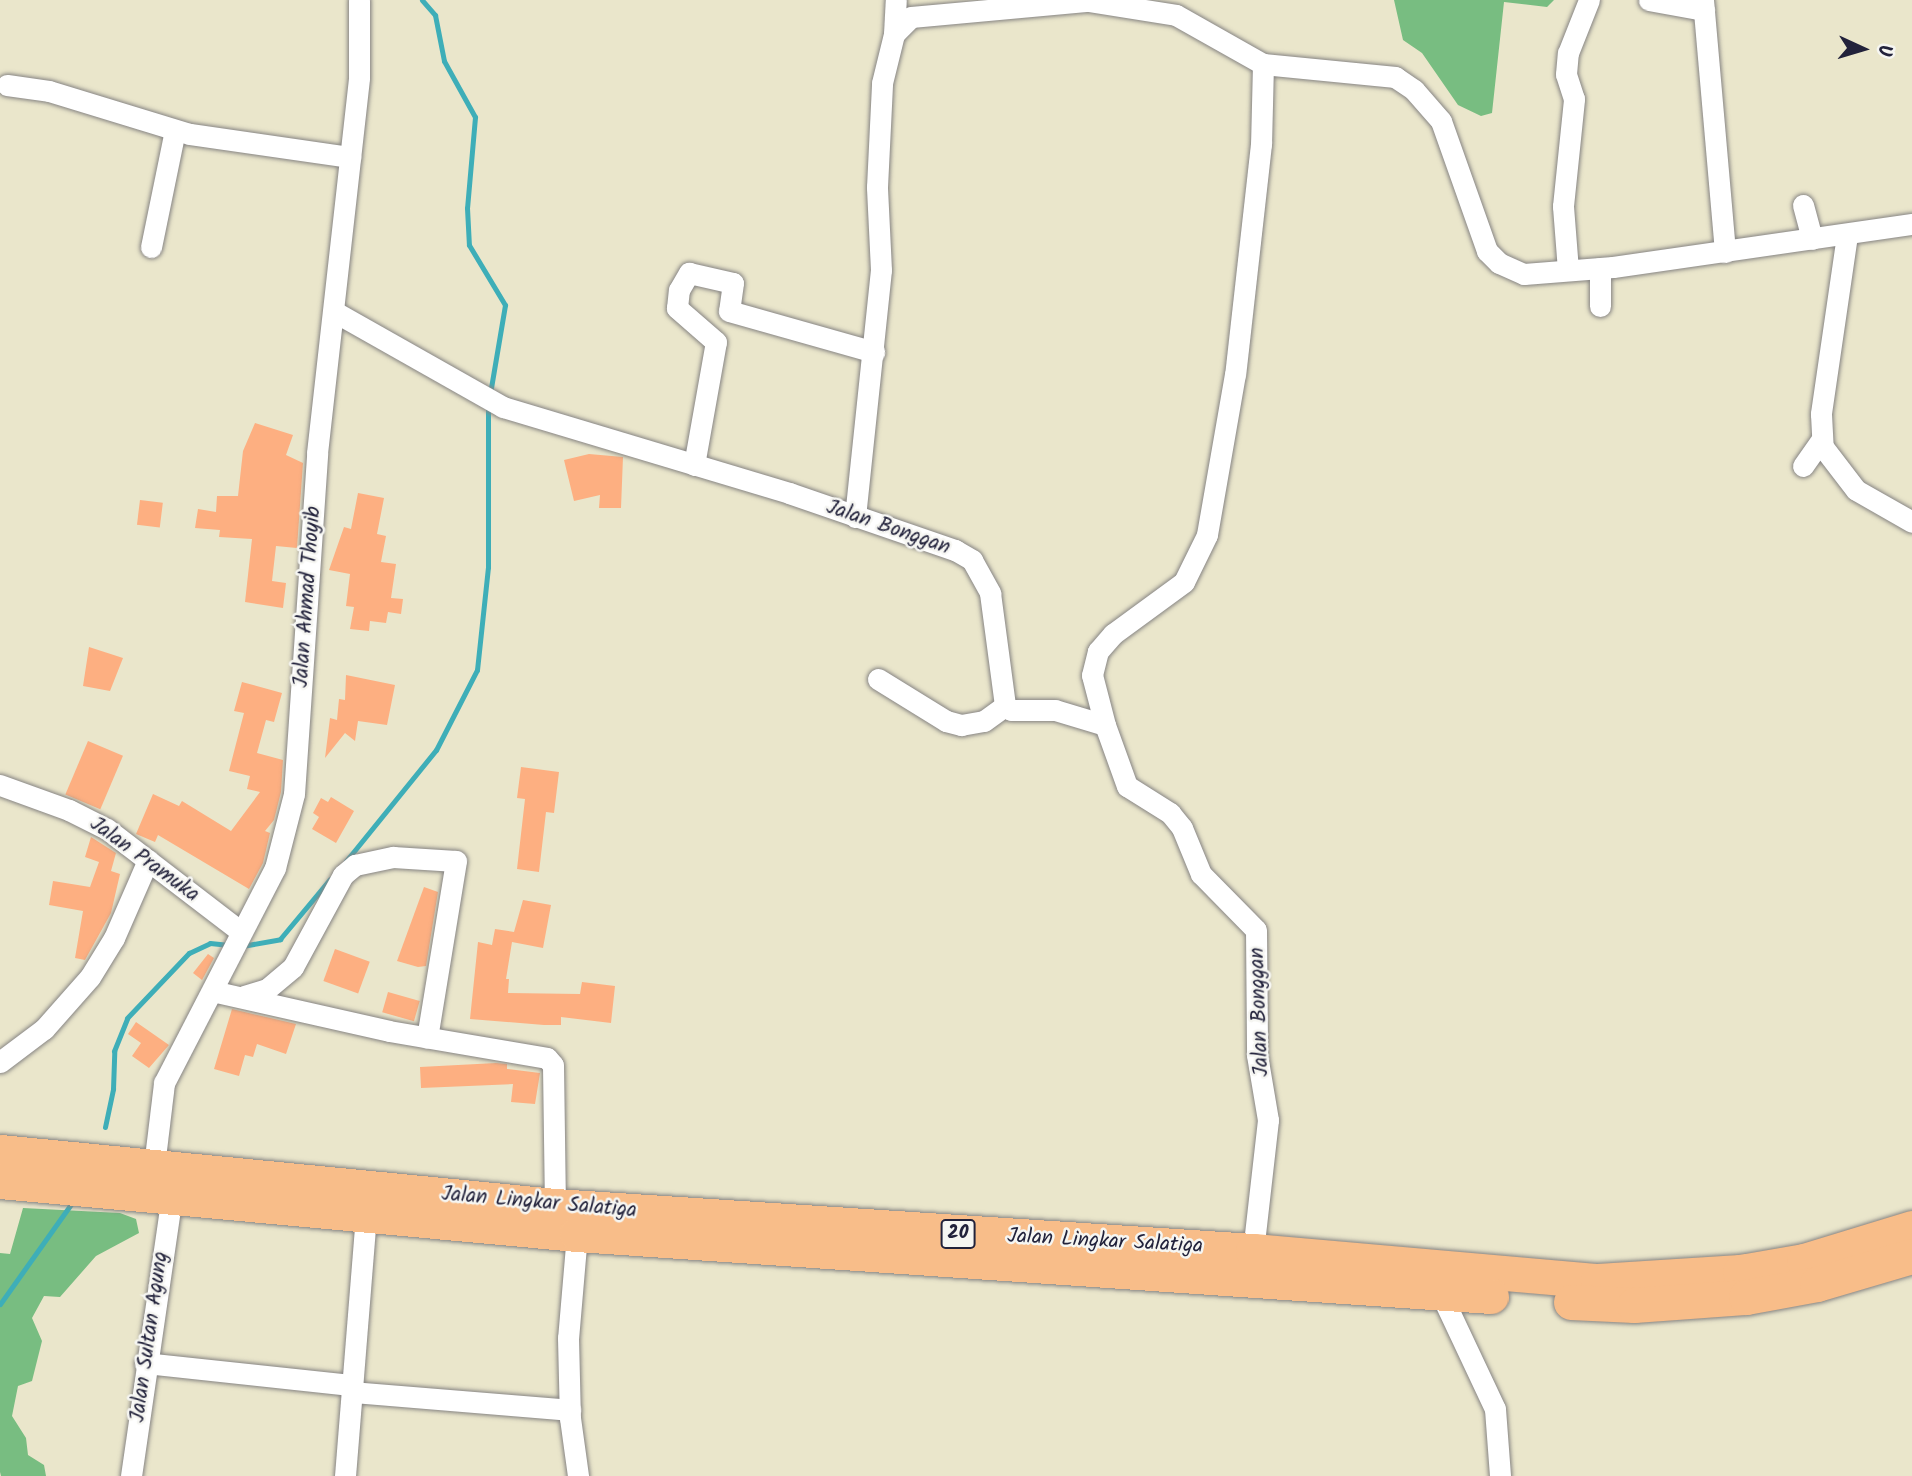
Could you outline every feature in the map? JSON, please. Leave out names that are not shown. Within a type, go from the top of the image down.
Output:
[{"type":"highway","name":"Jalan Lingkar Salatiga","points":[[0,1152],[167,1178],[366,1216],[578,1234],[1351,1273],[1598,1281],[1668,1278],[1804,1261],[1912,1228]]},
{"type":"highway","name":"Jalan Lingkar Salatiga","points":[[0,1181],[167,1178],[1252,1251],[1440,1292],[1588,1303],[1670,1303],[1817,1284],[1912,1256]]},
{"type":"street","name":"Jalan Ahmad Thoyib","points":[[167,1178],[164,1083],[275,868],[294,794],[317,453],[335,312],[359,77],[359,0]]},
{"type":"street","points":[[855,517],[881,270],[877,187],[881,83],[894,34],[896,0]]},
{"type":"street","points":[[1568,270],[1563,206],[1574,100],[1566,74],[1568,53],[1589,0]]},
{"type":"street","points":[[1649,0],[1704,5],[1725,251]]},
{"type":"street","points":[[894,34],[911,17],[1088,1],[1169,7],[1263,64],[1395,77],[1430,104],[1441,121],[1487,251],[1499,263],[1524,274],[1600,268],[1912,224]]},
{"type":"street","name":"Jalan Bonggan","points":[[1252,1251],[1268,1120],[1257,1055],[1256,930],[1201,874],[1182,828],[1170,813],[1127,786],[1105,724],[1092,676],[1098,651],[1123,625],[1184,582],[1207,535],[1222,468],[1243,306],[1261,144],[1263,64]]},
{"type":"street","points":[[7,85],[49,91],[174,130],[261,147],[350,157]]},
{"type":"street","points":[[151,247],[174,130]]},
{"type":"street","points":[[1803,205],[1812,239]]},
{"type":"street","points":[[1802,466],[1822,439],[1847,235]]},
{"type":"street","points":[[1600,268],[1600,306]]},
{"type":"street","points":[[694,465],[716,342],[729,311],[733,282],[696,271],[683,277],[677,308],[716,342]]},
{"type":"street","points":[[729,311],[874,352]]},
{"type":"street","name":"Jalan Bonggan","points":[[335,312],[503,407],[694,465],[955,550],[982,573],[994,612],[1005,706]]},
{"type":"street","points":[[1822,439],[1856,490],[1912,522]]},
{"type":"street","points":[[878,679],[946,720],[961,725],[985,721],[1005,706],[1055,710],[1105,724]]},
{"type":"street","name":"Jalan Pramuka","points":[[0,785],[69,810],[107,830],[148,860],[237,942]]},
{"type":"street","points":[[242,997],[267,989],[293,967],[326,904],[355,865],[393,857],[456,861],[427,1038]]},
{"type":"street","points":[[0,1062],[44,1029],[90,978],[114,938],[148,860]]},
{"type":"street","points":[[212,991],[427,1038],[542,1056],[553,1065],[555,1206]]},
{"type":"street","name":"Jalan Sultan Agung","points":[[131,1476],[167,1178]]},
{"type":"street","points":[[345,1476],[366,1216]]},
{"type":"street","points":[[578,1234],[568,1338],[570,1410],[578,1476]]},
{"type":"street","points":[[1440,1292],[1495,1409],[1500,1476]]},
{"type":"street","points":[[145,1363],[352,1389],[570,1410]]},
{"type":"green space","points":[[1394,0],[1554,0],[1547,7],[1504,2],[1492,113],[1481,116],[1458,105],[1422,53],[1403,40]]},
{"type":"green space","points":[[23,1208],[120,1213],[136,1219],[139,1233],[96,1256],[60,1297],[44,1296],[32,1318],[42,1341],[32,1381],[18,1386],[12,1416],[26,1438],[28,1455],[44,1465],[46,1476],[1,1476],[0,1472],[0,1253],[10,1254]]},
{"type":"building","points":[[255,423],[293,435],[286,455],[303,463],[297,548],[276,546],[272,581],[286,583],[283,608],[245,602],[252,539],[219,537],[220,530],[195,528],[198,509],[216,512],[217,496],[238,496],[243,451]]},
{"type":"building","points":[[589,454],[623,457],[621,508],[599,508],[600,495],[574,501],[564,460]]},
{"type":"building","points":[[358,493],[384,498],[377,534],[386,536],[381,562],[396,564],[391,598],[403,599],[401,614],[388,612],[386,623],[370,621],[369,631],[350,629],[354,607],[346,606],[350,574],[329,570],[344,527],[351,529]]},
{"type":"building","points":[[140,500],[163,503],[160,528],[137,525]]},
{"type":"building","points":[[89,647],[123,658],[110,691],[83,686]]},
{"type":"building","points":[[346,675],[395,685],[387,725],[358,721],[355,741],[345,733],[325,758],[330,718],[337,720],[339,699],[345,700]]},
{"type":"building","points":[[242,682],[282,693],[274,722],[266,720],[257,753],[283,760],[281,792],[274,820],[265,831],[270,833],[263,863],[249,889],[158,835],[155,842],[136,834],[153,794],[179,806],[182,801],[231,831],[260,792],[247,789],[250,776],[229,771],[244,713],[234,711]]},
{"type":"building","points":[[88,741],[123,756],[100,809],[65,794]]},
{"type":"building","points":[[521,767],[559,772],[554,813],[546,812],[539,872],[517,869],[525,799],[517,798]]},
{"type":"building","points":[[331,797],[354,811],[336,843],[312,829],[319,817],[313,813],[321,798],[328,802]]},
{"type":"building","points":[[91,837],[116,853],[111,871],[120,874],[111,913],[85,960],[75,958],[83,911],[49,905],[53,881],[90,887],[99,862],[85,857]]},
{"type":"building","points":[[424,887],[438,892],[426,966],[418,967],[397,961]]},
{"type":"building","points":[[523,900],[551,905],[543,948],[512,942],[506,979],[509,979],[508,993],[580,994],[582,982],[615,986],[611,1023],[561,1017],[561,1025],[470,1019],[478,942],[492,945],[495,929],[514,932]]},
{"type":"building","points":[[335,949],[370,962],[358,994],[323,981]]},
{"type":"building","points":[[208,954],[214,958],[202,980],[193,973]]},
{"type":"building","points":[[388,992],[420,1001],[414,1021],[382,1012]]},
{"type":"building","points":[[232,1009],[296,1024],[286,1054],[257,1044],[253,1057],[245,1055],[239,1076],[214,1069]]},
{"type":"building","points":[[136,1022],[169,1045],[149,1068],[132,1056],[141,1043],[128,1034]]},
{"type":"building","points":[[507,1064],[507,1069],[540,1073],[535,1104],[511,1102],[513,1084],[421,1088],[420,1067]]},
{"type":"waterway","points":[[422,0],[435,15],[444,61],[475,117],[467,208],[469,245],[505,305],[490,394]]},
{"type":"waterway","points":[[346,861],[436,750],[477,670],[488,567],[488,404]]},
{"type":"waterway","points":[[242,946],[280,939],[330,879]]},
{"type":"waterway","points":[[105,1127],[113,1089],[114,1051],[127,1018],[189,953],[210,943],[229,945]]},
{"type":"waterway","points":[[0,1304],[71,1204]]}]
